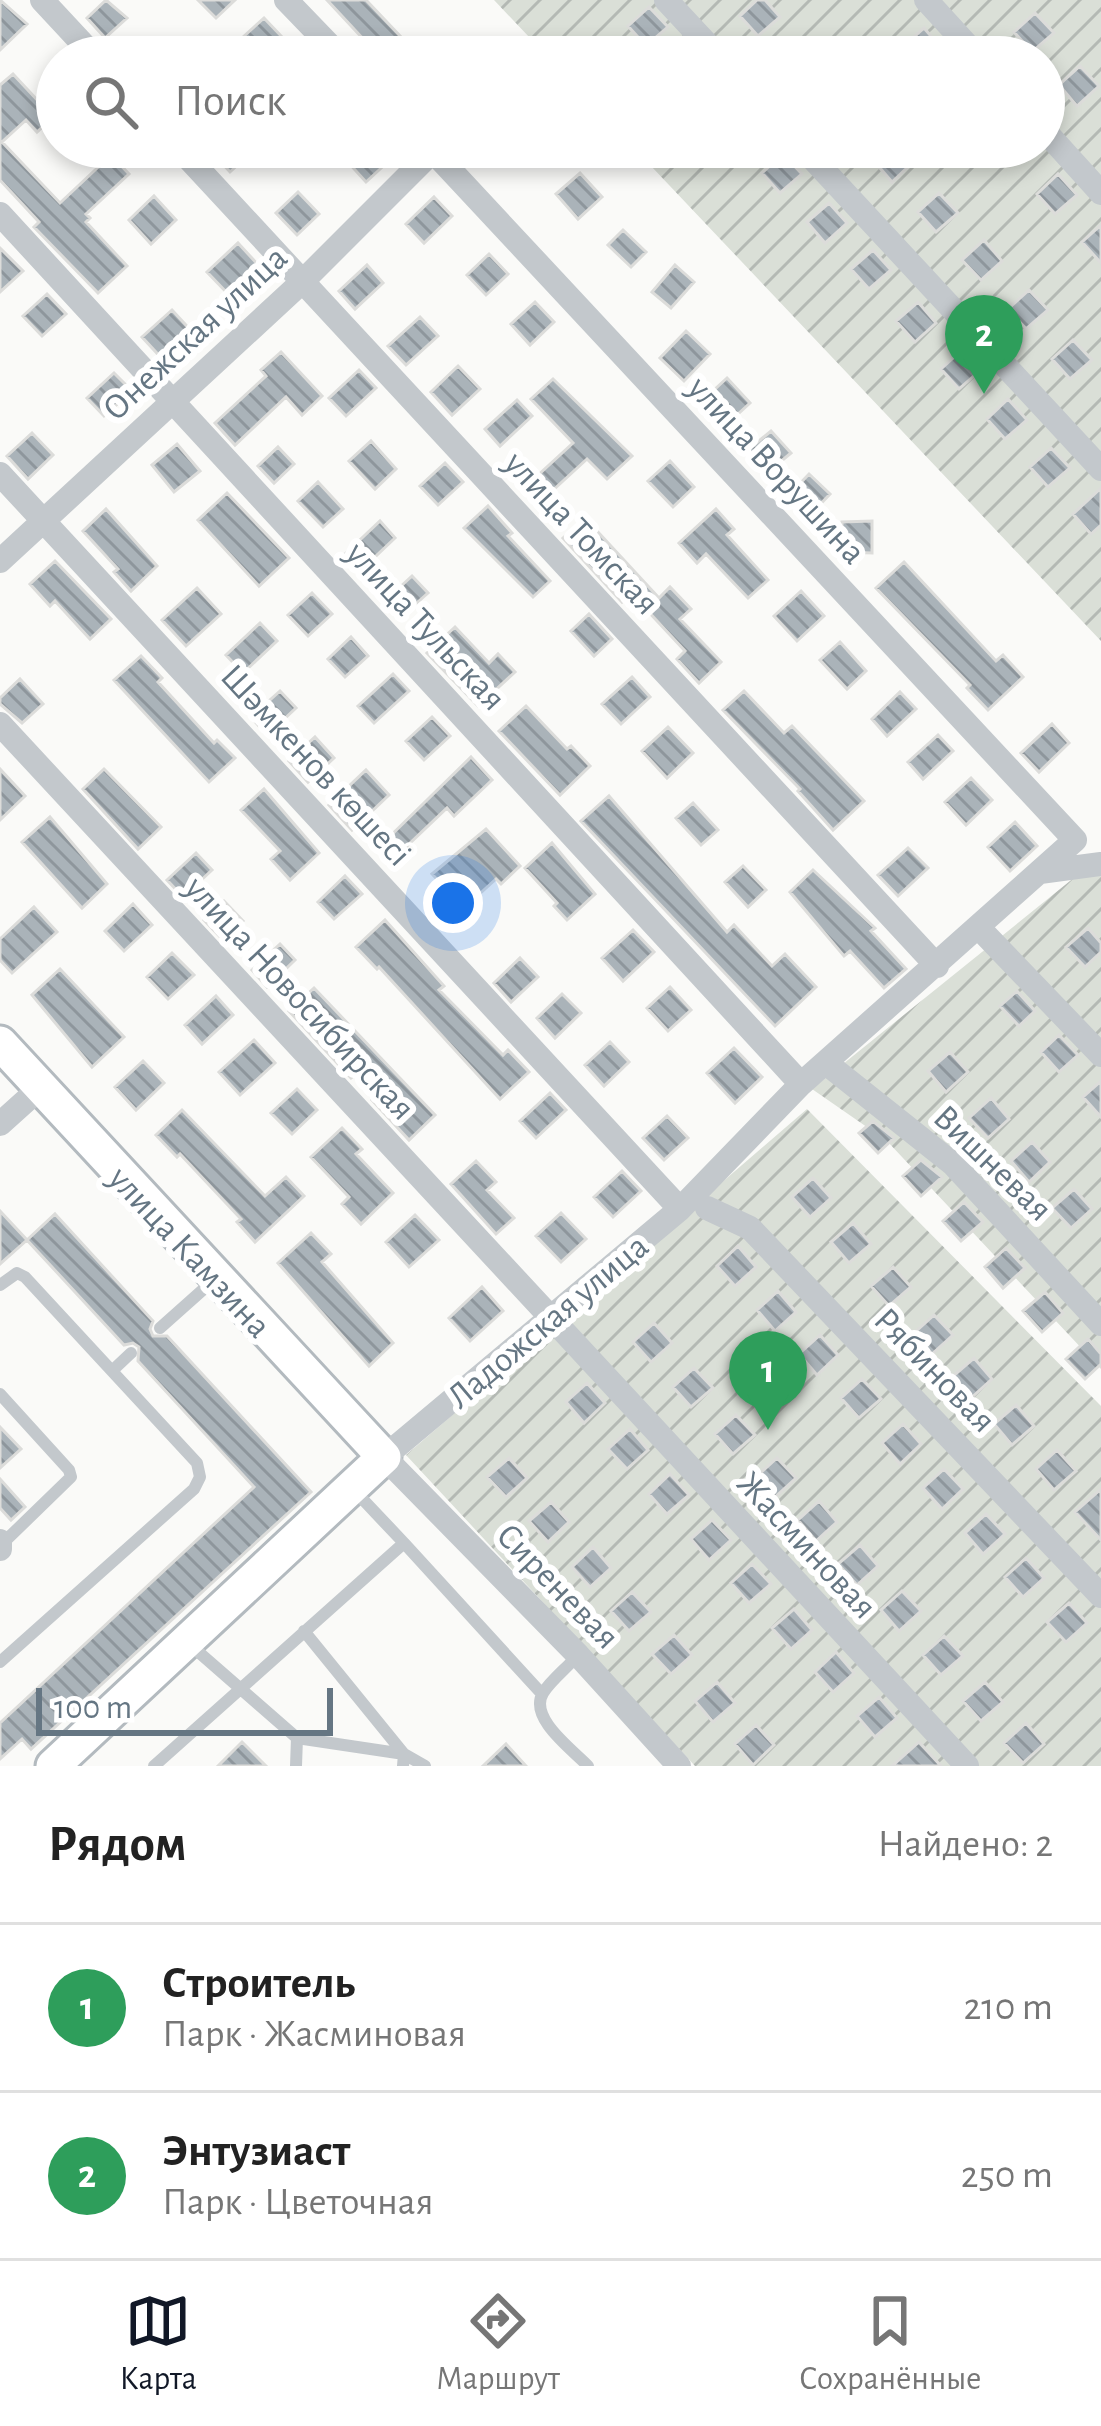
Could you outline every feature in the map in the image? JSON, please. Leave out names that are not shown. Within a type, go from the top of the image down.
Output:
[{"type":"main road","name":"улица Камзина","points":[[0,1043],[384,1457]]},
{"type":"main road","name":"Ладожская улица","points":[[52,1766],[384,1457]]},
{"type":"street","points":[[42,0],[75,36]]},
{"type":"street","points":[[286,0],[321,36]]},
{"type":"street","points":[[666,0],[699,36]]},
{"type":"street","points":[[926,0],[958,36]]},
{"type":"street","points":[[1065,153],[1101,193]]},
{"type":"street","name":"улица Томская","points":[[197,168],[937,966]]},
{"type":"street","name":"Онежская улица","points":[[0,561],[302,282],[413,168]]},
{"type":"street","name":"улица Ворушина","points":[[449,168],[1075,840]]},
{"type":"street","points":[[822,168],[1101,469]]},
{"type":"street","name":"улица Тульская","points":[[0,214],[801,1084]]},
{"type":"street","name":"Шәмкенов көшесі","points":[[0,474],[680,1209]]},
{"type":"street","name":"улица Новосибирская","points":[[0,724],[548,1319]]},
{"type":"street","name":"Ладожская улица","points":[[384,1457],[680,1209],[801,1084],[1075,840]]},
{"type":"street","points":[[1040,872],[1101,864]]},
{"type":"street","points":[[980,928],[1101,1055]]},
{"type":"street","name":"Вишневая","points":[[826,1063],[953,1164],[1101,1324]]},
{"type":"street","points":[[0,1124],[40,1088]]},
{"type":"street","name":"Рябиновая","points":[[707,1208],[750,1228],[1101,1596]]},
{"type":"street","name":"Жасминовая","points":[[548,1319],[967,1766]]},
{"type":"street","name":"Сиреневая","points":[[384,1457],[680,1766]]},
{"type":"lane","points":[[0,1285],[9,1276],[25,1276],[197,1463],[200,1477],[194,1489],[0,1662]]},
{"type":"lane","points":[[160,1328],[215,1279]]},
{"type":"lane","points":[[114,1369],[131,1354]]},
{"type":"lane","points":[[0,1394],[69,1470],[70,1477],[0,1545]]},
{"type":"lane","points":[[352,1489],[542,1694],[542,1715],[588,1766]]},
{"type":"lane","points":[[154,1766],[404,1544]]},
{"type":"lane","points":[[304,1630],[404,1760]]},
{"type":"lane","points":[[186,1641],[297,1738],[425,1766]]},
{"type":"lane","points":[[542,1694],[578,1655]]},
{"type":"lane","points":[[296,1766],[297,1738]]},
{"type":"shaded area","points":[[494,0],[1101,0],[1101,641],[653,168],[1065,168],[1065,36],[528,36]]},
{"type":"shaded area","points":[[1101,856],[1101,1369],[887,1141],[812,1089]]},
{"type":"shaded area","points":[[807,1109],[1101,1406],[1101,1766],[695,1766],[406,1455]]},
{"type":"building","points":[[0,0],[27,24],[0,50]]},
{"type":"building","points":[[106,0],[127,18],[103,36],[87,18]]},
{"type":"building","points":[[198,0],[235,0],[216,18]]},
{"type":"building","points":[[327,0],[366,0],[400,36],[360,36]]},
{"type":"building","points":[[757,0],[765,0],[780,17],[758,36],[740,16]]},
{"type":"building","points":[[649,7],[668,27],[658,36],[637,36],[628,26]]},
{"type":"building","points":[[1035,13],[1054,33],[1018,36],[1014,32]]},
{"type":"building","points":[[264,18],[281,36],[244,36]]},
{"type":"building","points":[[1080,66],[1099,86],[1077,106],[1065,92],[1065,80]]},
{"type":"building","points":[[13,74],[36,99],[36,131],[26,120],[2,142],[60,203],[97,168],[123,168],[129,174],[86,214],[90,218],[86,222],[127,266],[98,293],[34,227],[39,222],[0,180],[0,85]]},
{"type":"building","points":[[353,168],[381,168],[366,182]]},
{"type":"building","points":[[768,168],[796,168],[802,174],[780,193],[762,173]]},
{"type":"building","points":[[880,168],[907,168],[892,182]]},
{"type":"building","points":[[580,173],[602,197],[578,219],[556,194]]},
{"type":"building","points":[[1058,174],[1077,195],[1055,214],[1037,194]]},
{"type":"building","points":[[298,192],[319,214],[297,235],[276,213]]},
{"type":"building","points":[[939,193],[958,213],[936,232],[918,212]]},
{"type":"building","points":[[154,196],[176,220],[151,244],[129,220]]},
{"type":"building","points":[[434,197],[452,216],[424,243],[406,224]]},
{"type":"building","points":[[829,203],[847,223],[825,243],[807,222]]},
{"type":"building","points":[[1101,225],[1101,263],[1082,242]]},
{"type":"building","points":[[623,230],[646,252],[631,267],[608,245]]},
{"type":"building","points":[[984,240],[1002,261],[981,280],[962,260]]},
{"type":"building","points":[[238,243],[261,268],[230,296],[207,272]]},
{"type":"building","points":[[0,248],[23,271],[0,292]]},
{"type":"building","points":[[873,250],[891,270],[869,289],[851,269]]},
{"type":"building","points":[[489,254],[508,274],[486,295],[467,275]]},
{"type":"building","points":[[367,265],[383,283],[355,309],[339,291]]},
{"type":"building","points":[[675,265],[694,282],[671,308],[652,292]]},
{"type":"building","points":[[1029,290],[1048,310],[1026,329],[1008,309]]},
{"type":"building","points":[[47,294],[66,314],[42,336],[23,316]]},
{"type":"building","points":[[535,302],[554,322],[530,345],[511,324]]},
{"type":"building","points":[[918,302],[936,323],[915,342],[896,321]]},
{"type":"building","points":[[172,310],[196,336],[167,364],[142,337]]},
{"type":"building","points":[[420,317],[438,336],[406,365],[388,346]]},
{"type":"building","points":[[686,331],[710,354],[684,381],[660,358]]},
{"type":"building","points":[[1073,340],[1092,360],[1070,379],[1052,359]]},
{"type":"building","points":[[962,350],[981,370],[959,389],[941,369]]},
{"type":"building","points":[[281,352],[322,396],[302,415],[286,397],[235,445],[215,423],[266,376],[261,370]]},
{"type":"building","points":[[458,366],[480,389],[452,415],[431,392]]},
{"type":"building","points":[[359,370],[376,388],[346,416],[329,398]]},
{"type":"building","points":[[114,373],[132,391],[104,416],[87,398]]},
{"type":"building","points":[[727,378],[750,403],[725,426],[702,401]]},
{"type":"building","points":[[553,379],[632,456],[607,479],[587,459],[551,492],[536,477],[573,443],[531,399]]},
{"type":"building","points":[[1008,399],[1027,420],[1005,439],[987,419]]},
{"type":"building","points":[[517,400],[532,416],[500,446],[485,429]]},
{"type":"building","points":[[771,431],[791,453],[767,473],[748,450]]},
{"type":"building","points":[[32,433],[53,455],[28,479],[7,456]]},
{"type":"building","points":[[371,441],[396,469],[375,489],[349,461]]},
{"type":"building","points":[[177,444],[200,471],[174,492],[152,465]]},
{"type":"building","points":[[278,447],[294,464],[274,483],[258,466]]},
{"type":"building","points":[[1051,448],[1070,468],[1048,487],[1030,467]]},
{"type":"building","points":[[670,461],[694,487],[673,507],[648,481]]},
{"type":"building","points":[[445,463],[463,482],[438,505],[420,486]]},
{"type":"building","points":[[809,474],[830,494],[811,514],[790,494]]},
{"type":"building","points":[[318,482],[343,509],[323,527],[298,501]]},
{"type":"building","points":[[1101,488],[1101,525],[1091,534],[1073,514]]},
{"type":"building","points":[[227,493],[289,558],[259,586],[198,520]]},
{"type":"building","points":[[488,506],[512,533],[508,536],[550,581],[533,597],[464,528]]},
{"type":"building","points":[[106,509],[157,566],[131,591],[83,531]]},
{"type":"building","points":[[716,509],[734,529],[727,535],[768,580],[748,598],[706,554],[697,563],[679,543]]},
{"type":"building","points":[[585,518],[659,598],[670,587],[691,609],[680,619],[721,662],[699,683],[677,659],[685,651],[631,593],[622,602],[563,538]]},
{"type":"building","points":[[380,521],[395,538],[360,571],[345,554]]},
{"type":"building","points":[[872,521],[872,553],[842,552],[842,522]]},
{"type":"building","points":[[55,561],[111,619],[90,639],[55,601],[50,606],[30,584]]},
{"type":"building","points":[[904,562],[996,661],[1003,655],[1023,677],[988,710],[967,688],[970,685],[876,588]]},
{"type":"building","points":[[412,576],[428,593],[402,616],[387,599]]},
{"type":"building","points":[[197,588],[221,614],[186,646],[162,620]]},
{"type":"building","points":[[801,591],[824,616],[797,641],[774,616]]},
{"type":"building","points":[[312,593],[332,614],[308,636],[288,615]]},
{"type":"building","points":[[589,614],[612,639],[594,656],[571,631]]},
{"type":"building","points":[[260,623],[277,641],[243,673],[226,655]]},
{"type":"building","points":[[455,627],[489,663],[498,654],[515,672],[478,706],[427,653]]},
{"type":"building","points":[[351,637],[368,656],[345,677],[328,659]]},
{"type":"building","points":[[840,642],[866,671],[847,689],[820,660]]},
{"type":"building","points":[[141,656],[162,678],[158,682],[214,743],[217,740],[235,758],[209,782],[114,680]]},
{"type":"building","points":[[393,674],[409,691],[374,723],[358,706]]},
{"type":"building","points":[[632,677],[650,697],[621,724],[602,704]]},
{"type":"building","points":[[20,679],[43,704],[22,723],[0,704],[0,698]]},
{"type":"building","points":[[280,691],[296,708],[267,735],[251,717]]},
{"type":"building","points":[[744,691],[784,733],[792,726],[864,801],[833,830],[723,710]]},
{"type":"building","points":[[900,692],[916,709],[887,736],[872,719]]},
{"type":"building","points":[[526,706],[590,766],[560,795],[499,731]]},
{"type":"building","points":[[432,717],[450,736],[424,760],[406,741]]},
{"type":"building","points":[[1052,724],[1069,743],[1039,772],[1021,753]]},
{"type":"building","points":[[668,727],[693,753],[667,778],[642,751]]},
{"type":"building","points":[[938,735],[953,751],[923,779],[908,762]]},
{"type":"building","points":[[315,737],[334,758],[308,782],[289,761]]},
{"type":"building","points":[[471,757],[492,780],[454,816],[447,808],[389,863],[377,849]]},
{"type":"building","points":[[0,769],[25,796],[0,820]]},
{"type":"building","points":[[104,769],[161,827],[138,849],[83,789]]},
{"type":"building","points":[[366,770],[389,795],[352,830],[329,805]]},
{"type":"building","points":[[971,778],[992,800],[966,825],[945,802]]},
{"type":"building","points":[[264,789],[319,853],[290,880],[271,859],[280,851],[241,810]]},
{"type":"building","points":[[609,796],[727,932],[734,925],[772,966],[785,954],[816,987],[775,1026],[581,821]]},
{"type":"building","points":[[693,803],[718,830],[701,845],[676,818]]},
{"type":"building","points":[[50,817],[107,884],[82,908],[22,842]]},
{"type":"building","points":[[1015,822],[1037,846],[1010,871],[988,847]]},
{"type":"building","points":[[486,829],[520,866],[501,884],[496,879],[464,908],[432,874]]},
{"type":"building","points":[[552,843],[595,894],[567,920],[525,868]]},
{"type":"building","points":[[908,848],[928,868],[898,896],[878,875]]},
{"type":"building","points":[[196,853],[212,870],[183,897],[167,880]]},
{"type":"building","points":[[743,866],[766,890],[748,907],[725,882]]},
{"type":"building","points":[[813,870],[875,928],[871,931],[906,969],[884,988],[850,951],[844,956],[790,892]]},
{"type":"building","points":[[345,876],[362,894],[334,919],[318,902]]},
{"type":"building","points":[[224,901],[243,921],[223,940],[204,920]]},
{"type":"building","points":[[133,904],[152,925],[124,951],[105,931]]},
{"type":"building","points":[[34,907],[57,932],[12,973],[0,960],[0,939]]},
{"type":"building","points":[[385,920],[444,986],[439,990],[503,1055],[508,1050],[529,1072],[500,1099],[356,947]]},
{"type":"building","points":[[1088,928],[1101,943],[1101,952],[1085,967],[1066,947]]},
{"type":"building","points":[[633,930],[654,952],[623,981],[602,958]]},
{"type":"building","points":[[280,944],[295,960],[267,987],[252,970]]},
{"type":"building","points":[[172,953],[194,975],[168,999],[147,977]]},
{"type":"building","points":[[520,958],[538,977],[511,1002],[494,983]]},
{"type":"building","points":[[60,969],[124,1037],[92,1067],[32,995]]},
{"type":"building","points":[[670,987],[691,1010],[668,1031],[647,1008]]},
{"type":"building","points":[[314,988],[435,1115],[409,1140],[372,1100],[382,1090],[362,1069],[351,1078],[289,1011]]},
{"type":"building","points":[[1017,991],[1035,1011],[1019,1026],[1000,1006]]},
{"type":"building","points":[[562,994],[581,1013],[555,1038],[537,1018]]},
{"type":"building","points":[[216,996],[233,1015],[202,1044],[185,1025]]},
{"type":"building","points":[[1059,1035],[1078,1055],[1059,1072],[1041,1052]]},
{"type":"building","points":[[254,1040],[275,1063],[240,1095],[219,1072]]},
{"type":"building","points":[[610,1042],[629,1062],[604,1086],[585,1065]]},
{"type":"building","points":[[734,1048],[762,1077],[735,1103],[707,1073]]},
{"type":"building","points":[[950,1052],[968,1072],[946,1092],[928,1071]]},
{"type":"building","points":[[143,1061],[164,1083],[136,1110],[115,1087]]},
{"type":"building","points":[[1101,1081],[1101,1117],[1083,1097]]},
{"type":"building","points":[[297,1089],[317,1110],[292,1134],[271,1113]]},
{"type":"building","points":[[550,1093],[566,1110],[536,1138],[520,1121]]},
{"type":"building","points":[[991,1098],[1009,1119],[988,1138],[969,1118]]},
{"type":"building","points":[[182,1110],[265,1196],[286,1177],[304,1196],[255,1242],[237,1222],[241,1219],[156,1135]]},
{"type":"building","points":[[667,1116],[688,1138],[664,1160],[643,1138]]},
{"type":"building","points":[[873,1121],[894,1138],[878,1153],[859,1133]]},
{"type":"building","points":[[342,1128],[362,1149],[356,1154],[393,1193],[361,1224],[342,1204],[349,1197],[311,1157]]},
{"type":"building","points":[[1032,1142],[1050,1162],[1029,1182],[1011,1161]]},
{"type":"building","points":[[921,1160],[942,1177],[921,1196],[903,1176]]},
{"type":"building","points":[[476,1161],[496,1182],[487,1190],[514,1218],[496,1234],[451,1184]]},
{"type":"building","points":[[622,1171],[641,1191],[613,1217],[594,1197]]},
{"type":"building","points":[[813,1178],[831,1198],[810,1217],[792,1197]]},
{"type":"building","points":[[1074,1189],[1092,1209],[1071,1228],[1052,1208]]},
{"type":"building","points":[[964,1202],[983,1222],[961,1241],[943,1221]]},
{"type":"building","points":[[0,1211],[27,1240],[0,1264]]},
{"type":"building","points":[[561,1213],[586,1239],[561,1262],[536,1236]]},
{"type":"building","points":[[55,1214],[153,1321],[153,1336],[167,1336],[311,1492],[31,1749],[22,1739],[0,1759],[0,1723],[254,1487],[138,1361],[139,1347],[124,1345],[27,1240]]},
{"type":"building","points":[[415,1215],[439,1240],[409,1267],[386,1242]]},
{"type":"building","points":[[853,1223],[871,1244],[849,1263],[831,1242]]},
{"type":"building","points":[[311,1233],[331,1254],[322,1262],[393,1343],[369,1366],[278,1263]]},
{"type":"building","points":[[738,1246],[756,1267],[735,1286],[717,1266]]},
{"type":"building","points":[[1006,1248],[1025,1268],[1003,1288],[985,1267]]},
{"type":"building","points":[[893,1267],[911,1287],[889,1306],[871,1286]]},
{"type":"building","points":[[482,1287],[503,1311],[470,1341],[449,1318]]},
{"type":"building","points":[[778,1291],[796,1312],[775,1331],[757,1310]]},
{"type":"building","points":[[1045,1292],[1063,1313],[1042,1332],[1023,1311]]},
{"type":"building","points":[[934,1315],[953,1335],[932,1354],[913,1334]]},
{"type":"building","points":[[654,1323],[672,1343],[651,1362],[633,1342]]},
{"type":"building","points":[[820,1335],[838,1355],[817,1375],[799,1354]]},
{"type":"building","points":[[1088,1339],[1101,1354],[1101,1364],[1085,1379],[1066,1359]]},
{"type":"building","points":[[974,1358],[992,1379],[971,1398],[952,1377]]},
{"type":"building","points":[[694,1368],[713,1388],[691,1407],[673,1387]]},
{"type":"building","points":[[862,1379],[881,1399],[859,1418],[841,1398]]},
{"type":"building","points":[[587,1383],[605,1403],[584,1423],[566,1402]]},
{"type":"building","points":[[1016,1405],[1034,1426],[1012,1445],[994,1424]]},
{"type":"building","points":[[736,1415],[755,1435],[733,1454],[715,1434]]},
{"type":"building","points":[[903,1424],[921,1444],[900,1464],[882,1443]]},
{"type":"building","points":[[0,1427],[21,1449],[0,1468]]},
{"type":"building","points":[[630,1429],[648,1450],[627,1469],[608,1449]]},
{"type":"building","points":[[1057,1450],[1076,1471],[1054,1490],[1036,1469]]},
{"type":"building","points":[[509,1458],[527,1478],[506,1497],[487,1477]]},
{"type":"building","points":[[777,1458],[796,1478],[774,1498],[756,1477]]},
{"type":"building","points":[[944,1469],[963,1489],[942,1509],[923,1488]]},
{"type":"building","points":[[670,1474],[689,1495],[667,1514],[649,1494]]},
{"type":"building","points":[[0,1479],[25,1507],[11,1520],[0,1508]]},
{"type":"building","points":[[1101,1489],[1101,1540],[1075,1512]]},
{"type":"building","points":[[819,1501],[837,1522],[816,1541],[798,1520]]},
{"type":"building","points":[[551,1502],[569,1522],[548,1542],[529,1521]]},
{"type":"building","points":[[986,1514],[1005,1534],[983,1554],[965,1533]]},
{"type":"building","points":[[712,1520],[731,1540],[709,1560],[691,1539]]},
{"type":"building","points":[[860,1545],[878,1566],[857,1585],[838,1564]]},
{"type":"building","points":[[593,1547],[611,1568],[590,1587],[572,1567]]},
{"type":"building","points":[[1026,1558],[1044,1578],[1023,1597],[1005,1577]]},
{"type":"building","points":[[752,1564],[771,1584],[749,1603],[731,1583]]},
{"type":"building","points":[[902,1591],[921,1611],[899,1631],[881,1610]]},
{"type":"building","points":[[632,1592],[651,1612],[629,1631],[611,1611]]},
{"type":"building","points":[[1069,1603],[1087,1623],[1066,1642],[1047,1622]]},
{"type":"building","points":[[794,1609],[812,1630],[791,1649],[772,1628]]},
{"type":"building","points":[[674,1635],[692,1655],[671,1674],[652,1654]]},
{"type":"building","points":[[944,1636],[963,1656],[941,1675],[923,1655]]},
{"type":"building","points":[[836,1652],[854,1673],[833,1692],[815,1672]]},
{"type":"building","points":[[717,1682],[735,1703],[713,1722],[695,1701]]},
{"type":"building","points":[[985,1682],[1003,1702],[981,1721],[963,1701]]},
{"type":"building","points":[[879,1697],[897,1718],[875,1737],[857,1716]]},
{"type":"building","points":[[1026,1723],[1044,1744],[1023,1763],[1004,1743]]},
{"type":"building","points":[[756,1725],[774,1745],[753,1765],[735,1744]]},
{"type":"building","points":[[242,1742],[266,1766],[218,1766]]},
{"type":"building","points":[[919,1742],[941,1766],[892,1766]]},
{"type":"building","points":[[506,1744],[526,1766],[483,1766]]},
{"type":"place","name":"Энтузиаст","points":[[984,394]]},
{"type":"place","name":"Строитель","points":[[768,1430]]}]
